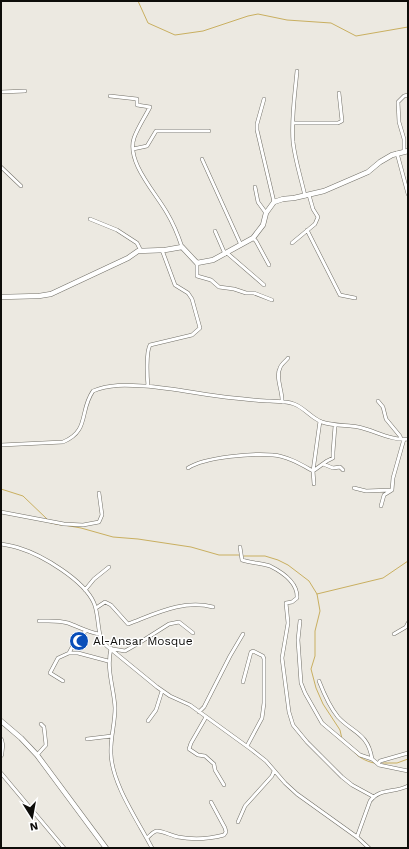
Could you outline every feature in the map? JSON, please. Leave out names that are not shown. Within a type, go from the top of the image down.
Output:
[{"type":"street","points":[[292,243],[315,224],[318,217],[307,195],[296,156],[293,124],[297,71]]},
{"type":"street","points":[[1,92],[26,91]]},
{"type":"street","points":[[293,124],[338,123],[342,121],[339,93]]},
{"type":"street","points":[[197,263],[213,260],[253,238],[263,226],[266,213],[274,202],[324,191],[368,172],[380,162],[397,153],[406,151],[399,122],[398,102],[404,96],[408,95]]},
{"type":"street","points":[[110,96],[137,99],[137,104],[150,107],[134,138],[133,149],[135,158],[142,174],[166,212],[182,247],[197,263],[197,276],[211,280],[219,287],[234,289],[246,293],[254,293],[272,300]]},
{"type":"street","points":[[264,99],[257,124],[257,130],[274,202]]},
{"type":"street","points":[[133,149],[147,146],[156,131],[209,130]]},
{"type":"street","points":[[397,153],[408,194]]},
{"type":"street","points":[[202,159],[241,245]]},
{"type":"street","points":[[1,167],[21,186]]},
{"type":"street","points":[[255,187],[258,202],[266,213]]},
{"type":"street","points":[[90,219],[117,230],[137,243],[141,251]]},
{"type":"street","points":[[307,230],[340,295],[355,298]]},
{"type":"street","points":[[215,231],[226,254],[264,285]]},
{"type":"street","points":[[253,238],[269,265]]},
{"type":"street","points":[[1,297],[39,296],[51,294],[141,251],[182,247]]},
{"type":"street","points":[[148,386],[146,371],[148,347],[150,345],[192,335],[200,328],[192,300],[188,293],[175,285],[162,250]]},
{"type":"street","points":[[282,402],[283,396],[278,378],[279,368],[288,358]]},
{"type":"street","points":[[1,444],[63,442],[76,434],[81,427],[89,399],[93,391],[116,385],[172,388],[228,397],[282,402],[300,406],[310,416],[335,426],[348,425],[377,434],[404,439]]},
{"type":"street","points":[[378,401],[383,407],[386,420],[404,439]]},
{"type":"street","points":[[314,484],[314,471],[320,421]]},
{"type":"street","points":[[314,471],[333,458],[335,426]]},
{"type":"street","points":[[392,490],[393,478],[404,439]]},
{"type":"street","points":[[188,468],[194,464],[228,457],[274,455],[301,464],[314,471]]},
{"type":"street","points":[[323,464],[333,468],[340,467],[343,470]]},
{"type":"street","points":[[354,488],[366,491],[383,489],[392,490]]},
{"type":"street","points":[[381,506],[384,495],[392,490]]},
{"type":"street","points":[[1,512],[64,524],[88,524],[98,522],[102,514],[99,493]]},
{"type":"street","points":[[1,544],[18,547],[55,565],[85,590],[94,602],[99,634],[102,642],[162,691],[190,705],[247,746],[266,761],[297,794],[357,837],[369,848]]},
{"type":"street","points":[[240,547],[242,560],[269,566],[292,582],[297,592],[297,598],[292,602],[286,603],[288,623],[282,658],[289,712],[293,725],[307,742],[342,777],[352,785],[374,797]]},
{"type":"street","points":[[85,590],[94,579],[109,567]]},
{"type":"street","points":[[96,608],[105,602],[111,605],[128,624],[164,610],[194,604],[213,607]]},
{"type":"street","points":[[39,621],[57,621],[68,623],[86,631],[99,634]]},
{"type":"street","points":[[300,621],[298,647],[302,683],[305,693],[322,723],[360,755],[372,759],[378,764],[408,771]]},
{"type":"street","points":[[111,648],[125,651],[169,624],[180,622],[193,633]]},
{"type":"street","points":[[394,634],[406,627],[408,623]]},
{"type":"street","points":[[69,653],[77,638],[86,631]]},
{"type":"street","points":[[199,712],[204,707],[243,634]]},
{"type":"street","points":[[111,648],[108,661],[115,708],[111,754],[114,771],[120,789],[152,848]]},
{"type":"street","points":[[243,682],[251,652],[253,651],[263,656],[264,680],[262,718],[247,746]]},
{"type":"street","points":[[63,681],[50,673],[58,658],[69,653],[78,653],[108,661]]},
{"type":"street","points":[[318,681],[325,698],[338,716],[367,742],[372,759]]},
{"type":"street","points":[[148,721],[156,710],[162,691]]},
{"type":"street","points":[[206,717],[191,743],[190,749],[198,755],[205,756],[214,764],[215,770],[224,786]]},
{"type":"street","points":[[1,721],[21,738],[37,755],[106,848]]},
{"type":"street","points":[[37,755],[46,745],[44,727],[41,724]]},
{"type":"street","points":[[88,739],[112,736]]},
{"type":"street","points":[[1,740],[1,755]]},
{"type":"street","points":[[378,764],[380,761],[408,754]]},
{"type":"street","points":[[238,822],[245,806],[272,776],[274,771]]},
{"type":"street","points":[[1,773],[61,847]]},
{"type":"street","points":[[357,837],[370,801],[378,793],[398,790],[408,786]]},
{"type":"street","points":[[147,838],[153,832],[158,831],[191,839],[207,839],[224,835],[226,832],[225,828],[211,802]]},
{"type":"waterway","points":[[138,1],[148,23],[175,35],[203,31],[258,14],[287,20],[331,23],[356,36],[408,27]]},
{"type":"waterway","points":[[1,489],[23,496],[47,519]]},
{"type":"waterway","points":[[51,523],[61,525]]},
{"type":"waterway","points":[[64,525],[113,537],[191,547],[219,555],[239,555]]},
{"type":"waterway","points":[[244,556],[265,556],[288,565],[309,581],[317,594],[320,611],[315,631],[315,656],[311,669],[316,688],[323,704],[340,730],[342,739]]},
{"type":"waterway","points":[[317,594],[383,578],[408,561]]},
{"type":"waterway","points":[[352,750],[362,758],[374,763]]},
{"type":"waterway","points":[[383,763],[397,763],[408,759]]},
{"type":"place","name":"Al-Ansar Mosque","points":[[79,641]]}]
